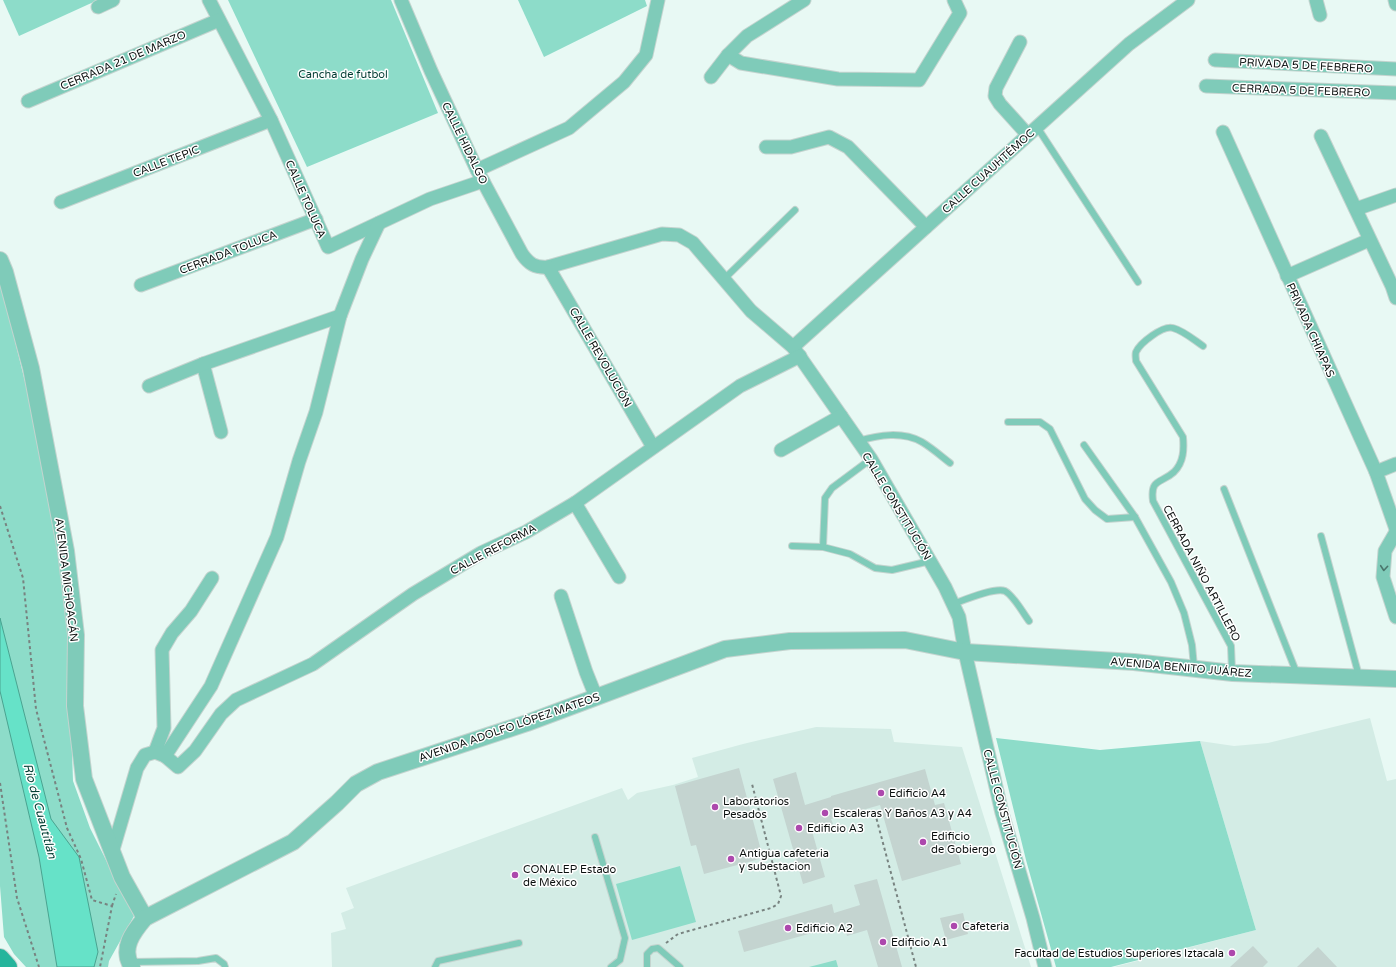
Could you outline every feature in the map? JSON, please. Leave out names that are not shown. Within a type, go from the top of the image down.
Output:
[{"type":"main road","points":[[0,958],[8,967]]},
{"type":"street","points":[[98,6],[114,0]]},
{"type":"street","name":"CALLE TOLUCA","points":[[209,0],[271,120],[328,247],[480,176],[569,128],[624,82],[646,55],[658,0]]},
{"type":"street","name":"CALLE HIDALGO","points":[[402,0],[431,70],[480,176],[522,254],[529,263],[539,268],[548,267]]},
{"type":"street","points":[[711,77],[728,55],[747,36],[804,0]]},
{"type":"street","points":[[728,55],[741,63],[838,79],[919,80],[960,13],[954,0]]},
{"type":"street","name":"CALLE CUAUHTÉMOC","points":[[797,352],[926,227],[1129,44],[1188,0]]},
{"type":"street","points":[[1316,0],[1320,15]]},
{"type":"street","points":[[1395,0],[1396,4]]},
{"type":"street","name":"CERRADA 21 DE MARZO","points":[[28,101],[219,20]]},
{"type":"street","points":[[1020,42],[996,88],[995,96],[1000,104],[1033,131]]},
{"type":"street","name":"PRIVADA 5 DE FEBRERO","points":[[1215,60],[1396,70]]},
{"type":"street","name":"CERRADA 5 DE FEBRERO","points":[[1206,86],[1396,93]]},
{"type":"street","name":"CALLE TEPIC","points":[[61,202],[271,120]]},
{"type":"street","name":"PRIVADA CHIAPAS","points":[[1222,132],[1376,472],[1396,528]]},
{"type":"street","points":[[766,146],[791,147],[829,136],[848,146],[926,227]]},
{"type":"street","points":[[1321,136],[1369,240],[1395,290]]},
{"type":"street","points":[[1356,209],[1396,195]]},
{"type":"street","name":"CERRADA TOLUCA","points":[[141,285],[316,219]]},
{"type":"street","points":[[112,853],[137,768],[145,755],[160,754],[210,686],[276,537],[299,461],[316,412],[340,316],[362,259],[379,223]]},
{"type":"street","name":"CALLE CONSTITUCIÓN","points":[[548,267],[662,234],[679,235],[693,243],[751,311],[797,352],[871,459],[930,561],[959,617],[1002,813],[1033,918],[1045,967]]},
{"type":"street","points":[[1287,276],[1369,240]]},
{"type":"street","name":"AVENIDA MICHOACÁN","points":[[0,260],[5,272],[31,368],[66,550],[76,635],[75,706],[84,779],[122,877],[145,918]]},
{"type":"street","name":"CALLE REVOLUCIÓN","points":[[548,267],[653,446]]},
{"type":"street","points":[[149,386],[203,364],[340,316]]},
{"type":"street","name":"CALLE REFORMA","points":[[160,754],[178,767],[195,751],[221,714],[236,700],[312,664],[413,594],[481,553],[526,532],[575,503],[653,446],[740,386],[797,352]]},
{"type":"street","points":[[203,364],[221,432]]},
{"type":"street","points":[[781,450],[841,416]]},
{"type":"street","points":[[1376,472],[1396,464]]},
{"type":"street","points":[[575,503],[619,577]]},
{"type":"street","points":[[1396,532],[1385,551],[1383,577],[1396,617]]},
{"type":"street","points":[[160,754],[164,728],[162,650],[172,633],[190,611],[212,578]]},
{"type":"street","points":[[561,596],[586,672],[596,697]]},
{"type":"street","name":"AVENIDA ADOLFO LÓPEZ MATEOS","points":[[130,965],[127,947],[133,932],[145,918],[294,842],[356,784],[378,772],[527,723],[725,649],[790,641],[905,640],[966,652]]},
{"type":"street","name":"AVENIDA BENITO JUÁREZ","points":[[966,652],[1134,662],[1233,673],[1396,679]]},
{"type":"lane","points":[[1033,131],[1138,282]]},
{"type":"lane","points":[[724,279],[794,210]]},
{"type":"lane","name":"CERRADA NIÑO ARTILLERO","points":[[1203,346],[1183,332],[1172,327],[1162,330],[1142,342],[1135,353],[1136,361],[1183,437],[1184,449],[1182,460],[1175,471],[1155,484],[1152,491],[1152,501],[1232,646],[1233,673]]},
{"type":"lane","points":[[1008,422],[1040,422],[1050,429],[1085,499],[1095,510],[1107,519],[1135,517]]},
{"type":"lane","points":[[858,440],[873,436],[900,434],[922,442],[950,463]]},
{"type":"lane","points":[[1084,445],[1135,517],[1171,582],[1184,613],[1192,645],[1194,669]]},
{"type":"lane","points":[[824,547],[825,498],[832,488],[871,459]]},
{"type":"lane","points":[[1224,489],[1297,675]]},
{"type":"lane","points":[[1321,536],[1360,678]]},
{"type":"lane","points":[[792,546],[824,547],[850,554],[875,568],[892,570],[930,561]]},
{"type":"lane","points":[[953,604],[995,590],[1004,591],[1011,597],[1029,621]]},
{"type":"lane","points":[[595,837],[625,938],[620,960],[611,967]]},
{"type":"lane","points":[[435,967],[438,962],[519,943]]},
{"type":"lane","points":[[646,967],[647,954],[652,949],[658,948],[680,967]]},
{"type":"lane","points":[[130,965],[198,961],[216,958],[224,964],[225,967]]},
{"type":"path","points":[[0,506],[23,578],[36,709],[67,828],[81,859],[92,900],[112,906],[100,967]]},
{"type":"path","points":[[0,783],[1,800],[17,898],[39,967]]},
{"type":"path","points":[[658,948],[678,934],[770,908],[778,904],[780,896],[752,784]]},
{"type":"path","points":[[875,813],[916,967]]},
{"type":"shaded area","points":[[1370,718],[1387,781],[1396,779],[1396,967],[1114,967],[1256,930],[1200,741],[1234,746],[1268,743]]},
{"type":"shaded area","points":[[816,727],[891,729],[894,742],[962,747],[1031,967],[332,967],[331,933],[346,929],[341,913],[354,908],[346,888],[622,788],[628,800],[637,793],[673,785],[698,777],[692,758],[743,744]]},
{"type":"green space","points":[[3,0],[98,0],[19,36]]},
{"type":"green space","name":"Cancha de futbol","points":[[228,0],[391,0],[438,113],[307,167]]},
{"type":"green space","points":[[518,0],[645,0],[647,6],[544,57]]},
{"type":"green space","points":[[0,280],[31,406],[57,541],[68,634],[73,781],[90,828],[134,916],[109,961],[108,967],[26,967],[14,954],[4,937],[0,886]]},
{"type":"green space","points":[[996,738],[1100,750],[1200,741],[1256,930],[1111,967],[1056,967],[1026,860]]},
{"type":"green space","points":[[680,866],[696,922],[632,940],[616,884]]},
{"type":"green space","points":[[836,960],[838,967],[809,967]]},
{"type":"water","name":"Rio de Cuautitlán","points":[[0,618],[51,819],[79,857],[98,952],[94,967],[57,967],[39,857],[0,691]]},
{"type":"building","name":"Laboratorios Pesados","points":[[739,768],[763,858],[704,874],[696,845],[691,846],[675,786]]},
{"type":"building","points":[[925,769],[935,805],[944,803],[961,864],[902,881],[880,805],[831,819],[833,824],[812,831],[825,877],[803,884],[773,779],[796,772],[805,805]]},
{"type":"building","points":[[877,879],[902,967],[878,967],[867,930],[847,936],[844,924],[744,952],[738,931],[832,904],[834,913],[860,905],[854,885]]},
{"type":"building","name":"Cafeteria","points":[[963,913],[968,934],[946,940],[940,918]]},
{"type":"building","points":[[1253,946],[1268,962],[1263,967],[1230,967]]},
{"type":"building","points":[[1318,947],[1337,967],[1297,967]]},
{"type":"place","name":"Edificio A4","points":[[881,793]]},
{"type":"place","name":"Laboratorios Pesados","points":[[715,807]]},
{"type":"place","name":"Escaleras Y Baños A3 y A4","points":[[825,813]]},
{"type":"place","name":"Edificio A3","points":[[799,828]]},
{"type":"place","name":"Edificio de Gobiergo","points":[[923,842]]},
{"type":"place","name":"Antigua cafeteria y subestacion","points":[[731,859]]},
{"type":"place","name":"CONALEP Estado de México","points":[[515,875]]},
{"type":"place","name":"Cafeteria","points":[[954,926]]},
{"type":"place","name":"Edificio A2","points":[[788,928]]},
{"type":"place","name":"Edificio A1","points":[[883,942]]},
{"type":"place","name":"Facultad de Estudios Superiores Iztacala","points":[[1232,953]]}]
